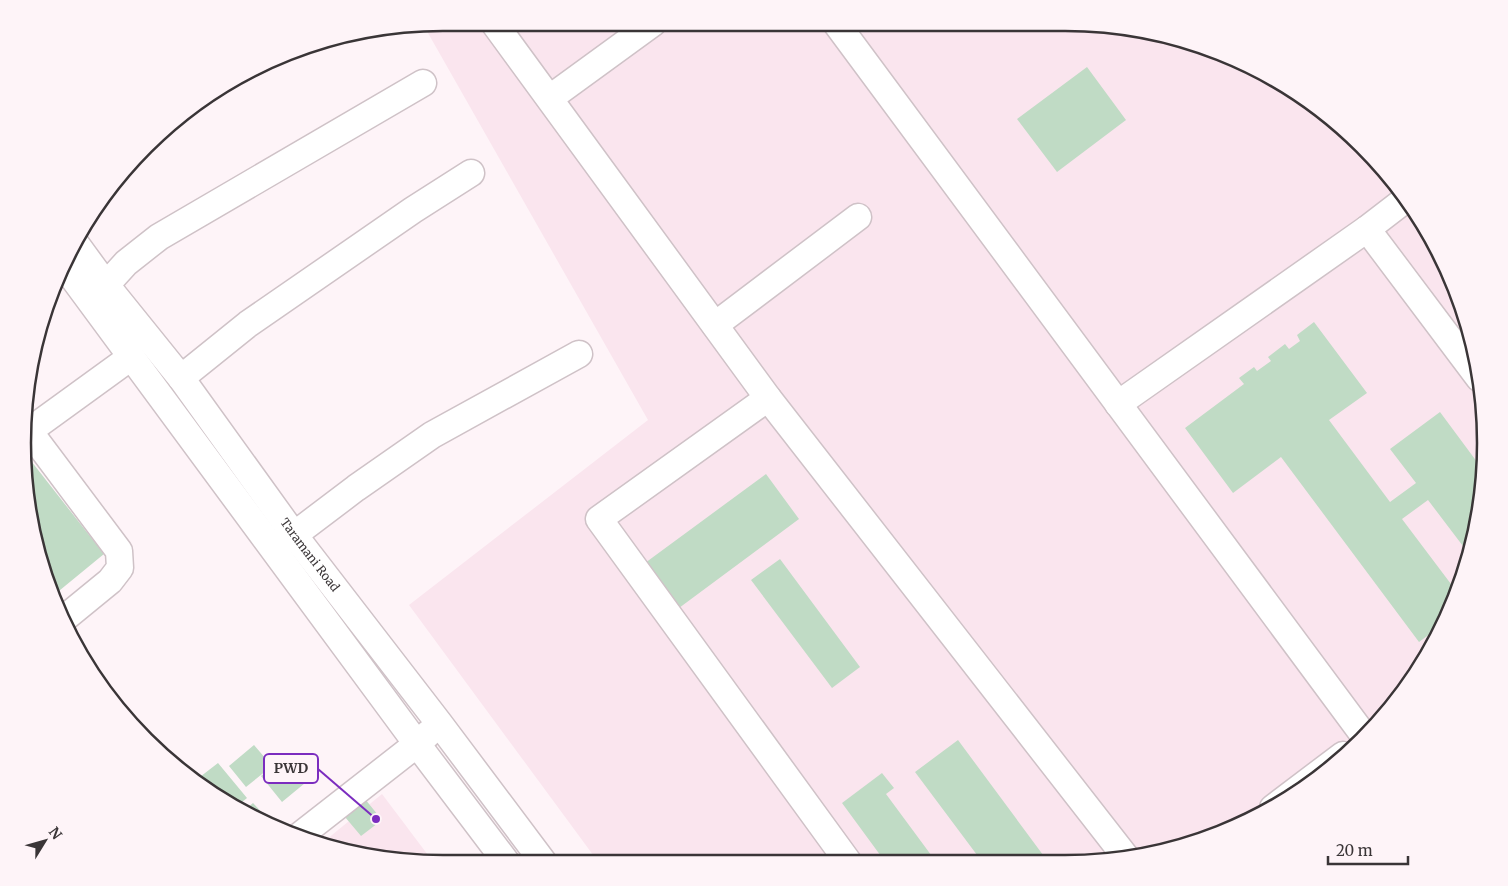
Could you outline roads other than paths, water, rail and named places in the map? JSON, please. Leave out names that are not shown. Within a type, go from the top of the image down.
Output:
[{"type":"street","points":[[500,31],[768,398],[1120,851]]},
{"type":"street","points":[[550,98],[642,31]]},
{"type":"street","points":[[842,31],[1360,730]]},
{"type":"street","points":[[106,285],[126,263],[159,237],[423,83]]},
{"type":"street","points":[[181,378],[256,319],[413,210],[471,173]]},
{"type":"street","points":[[1118,404],[1367,229],[1400,204]]},
{"type":"street","points":[[715,325],[858,217]]},
{"type":"street","points":[[1367,229],[1469,365]]},
{"type":"street","name":"Taramani Road","points":[[80,249],[106,285],[181,378],[294,535],[538,855]]},
{"type":"street","name":"Taramani Road","points":[[69,272],[501,855]]},
{"type":"street","points":[[294,535],[356,488],[432,435],[579,354]]},
{"type":"street","points":[[32,425],[131,357]]},
{"type":"street","points":[[768,398],[599,519],[843,855]]},
{"type":"street","points":[[31,434],[119,551],[120,568],[110,581],[69,614]]},
{"type":"street","points":[[306,831],[417,744],[439,723]]},
{"type":"place","name":"PWD","points":[[376,819]]}]
